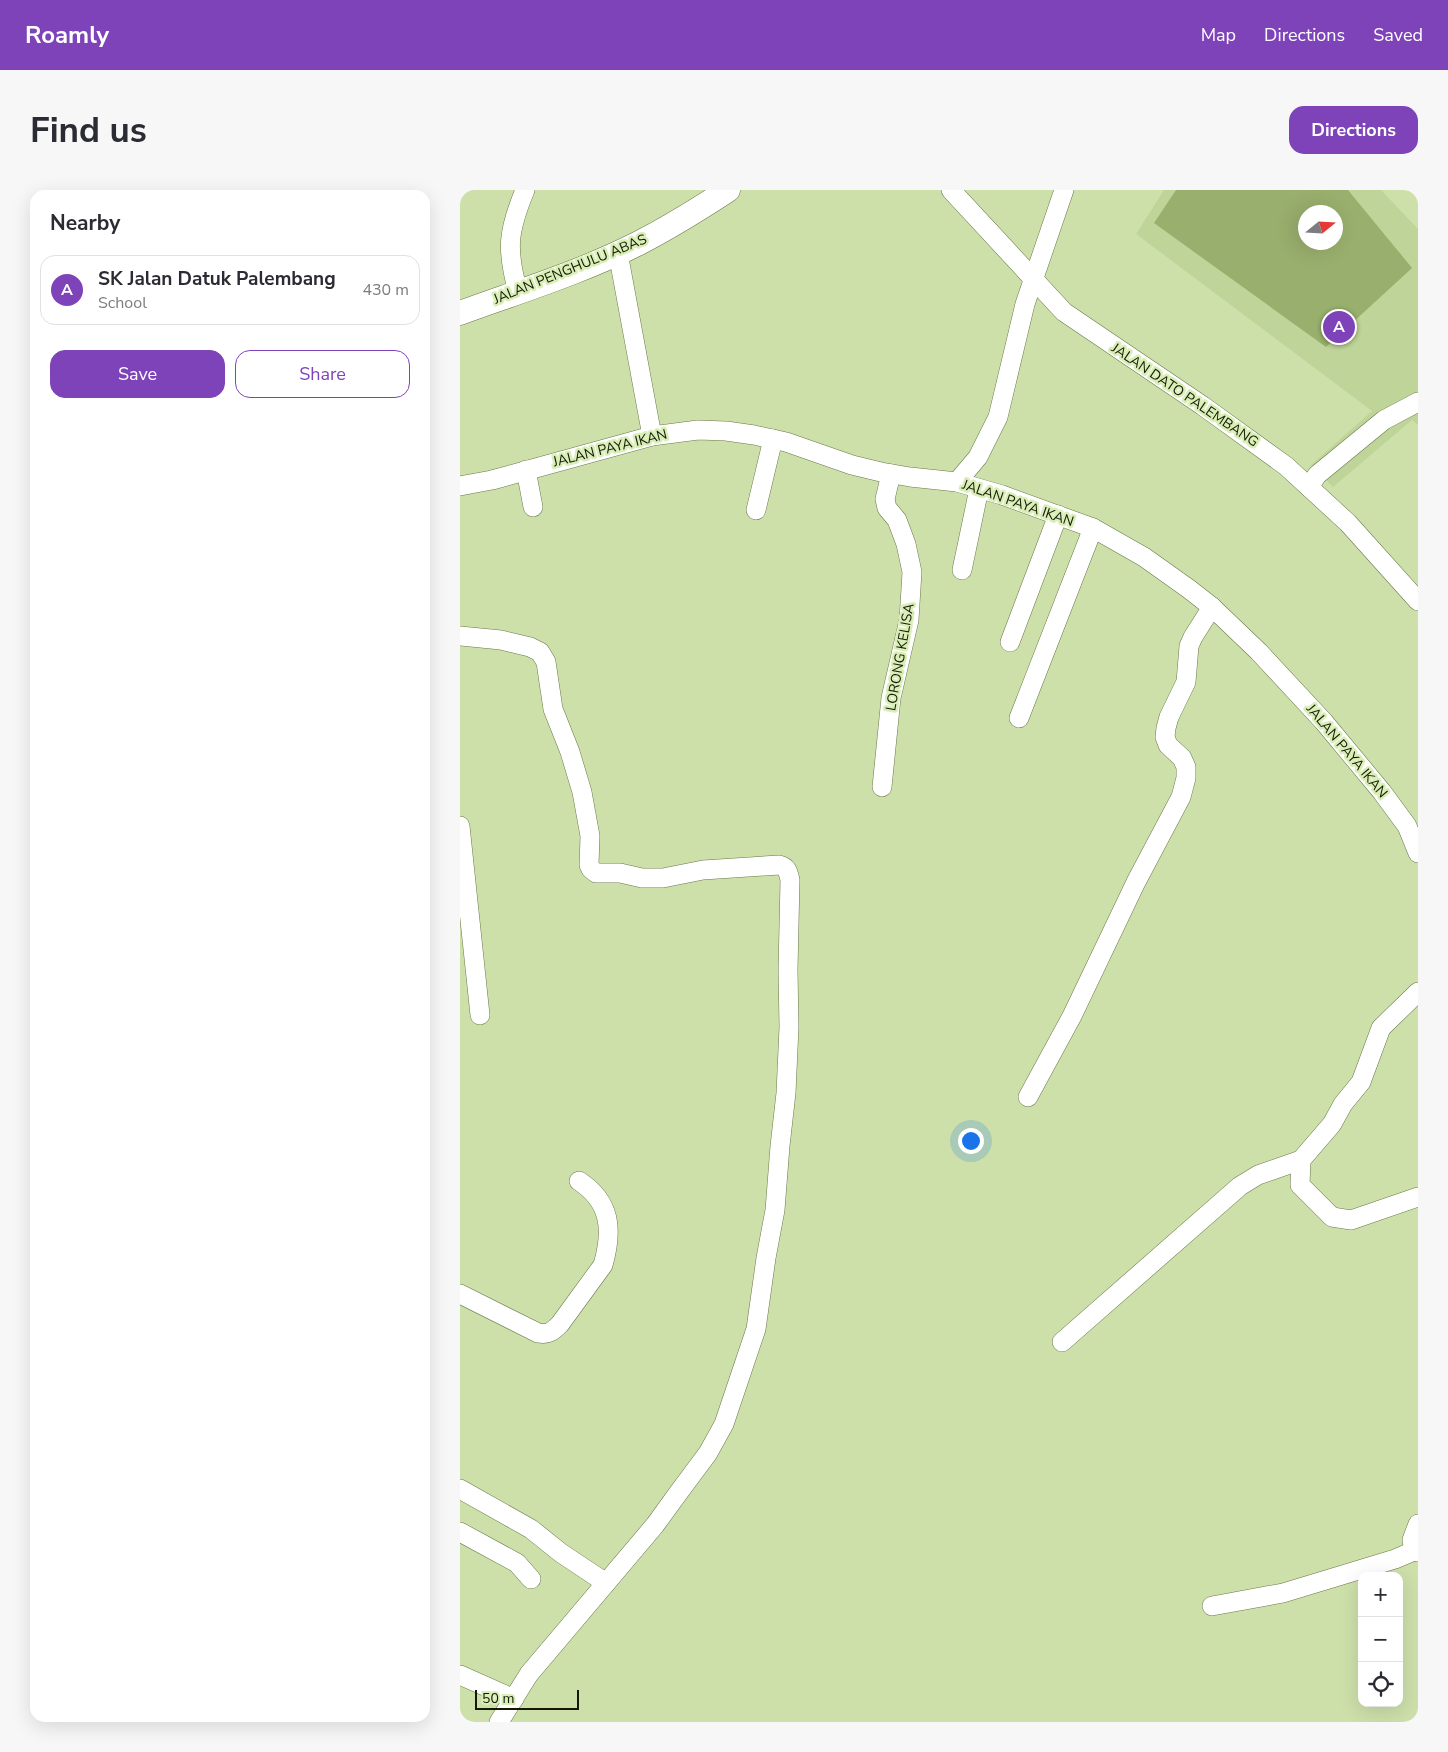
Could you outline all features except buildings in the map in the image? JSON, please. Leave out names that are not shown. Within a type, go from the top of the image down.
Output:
[{"type":"main road","name":"JALAN PENGHULU ABAS","points":[[460,313],[518,292],[638,243],[688,216],[728,190]]},
{"type":"street","points":[[518,292],[511,267],[510,242],[514,215],[525,190]]},
{"type":"street","name":"JALAN DATO PALEMBANG","points":[[951,190],[1064,312],[1269,452],[1348,522],[1418,601]]},
{"type":"street","points":[[957,482],[978,457],[998,417],[1025,304],[1064,190]]},
{"type":"street","points":[[618,252],[652,436]]},
{"type":"street","points":[[1309,487],[1318,476],[1384,420],[1418,402]]},
{"type":"street","name":"JALAN PAYA IKAN","points":[[460,486],[492,480],[652,436],[698,430],[726,431],[773,439],[852,465],[891,474],[957,482],[1093,528],[1166,571],[1212,607],[1259,652],[1330,729],[1382,792],[1407,826],[1418,853]]},
{"type":"street","points":[[756,510],[773,439]]},
{"type":"street","points":[[526,470],[533,506]]},
{"type":"street","name":"LORONG KELISA","points":[[882,787],[891,698],[909,620],[912,572],[906,544],[897,520],[887,508],[885,499],[891,474]]},
{"type":"street","points":[[962,570],[979,489]]},
{"type":"street","points":[[1010,642],[1058,516]]},
{"type":"street","points":[[1019,718],[1093,528]]},
{"type":"street","points":[[1028,1097],[1072,1016],[1136,882],[1181,796],[1186,778],[1186,767],[1182,758],[1168,745],[1165,737],[1166,728],[1169,717],[1186,682],[1189,646],[1212,607]]},
{"type":"street","points":[[460,636],[501,640],[530,646],[540,652],[546,662],[553,709],[570,752],[582,792],[590,836],[588,858],[591,869],[596,873],[620,873],[642,878],[663,878],[703,870],[779,865],[788,871],[790,880],[789,1026],[786,1094],[775,1210],[756,1329],[724,1424],[708,1453],[654,1525],[529,1674],[499,1722]]},
{"type":"street","points":[[460,826],[480,1015]]},
{"type":"street","points":[[1062,1342],[1240,1186],[1258,1175],[1302,1160],[1332,1124],[1343,1104],[1361,1082],[1382,1028],[1418,992]]},
{"type":"street","points":[[1302,1160],[1300,1185],[1332,1217],[1351,1220],[1418,1197]]},
{"type":"street","points":[[460,1294],[538,1333],[546,1335],[553,1332],[603,1265],[606,1254],[608,1226],[606,1212],[600,1200],[591,1189],[579,1181]]},
{"type":"street","points":[[460,1489],[532,1529],[561,1553],[606,1583]]},
{"type":"street","points":[[1212,1606],[1283,1593],[1416,1552],[1412,1540],[1418,1524]]},
{"type":"street","points":[[460,1532],[517,1563],[531,1579]]},
{"type":"street","points":[[460,1675],[514,1698]]},
{"type":"shaded area","points":[[1164,190],[1381,190],[1418,229],[1418,425],[1412,420],[1333,487],[1311,465],[1372,411],[1136,234]]},
{"type":"shaded area","points":[[1176,190],[1348,190],[1412,268],[1326,347],[1154,223]]},
{"type":"place","name":"SK Jalan Datuk Palembang","points":[[1339,327]]}]
